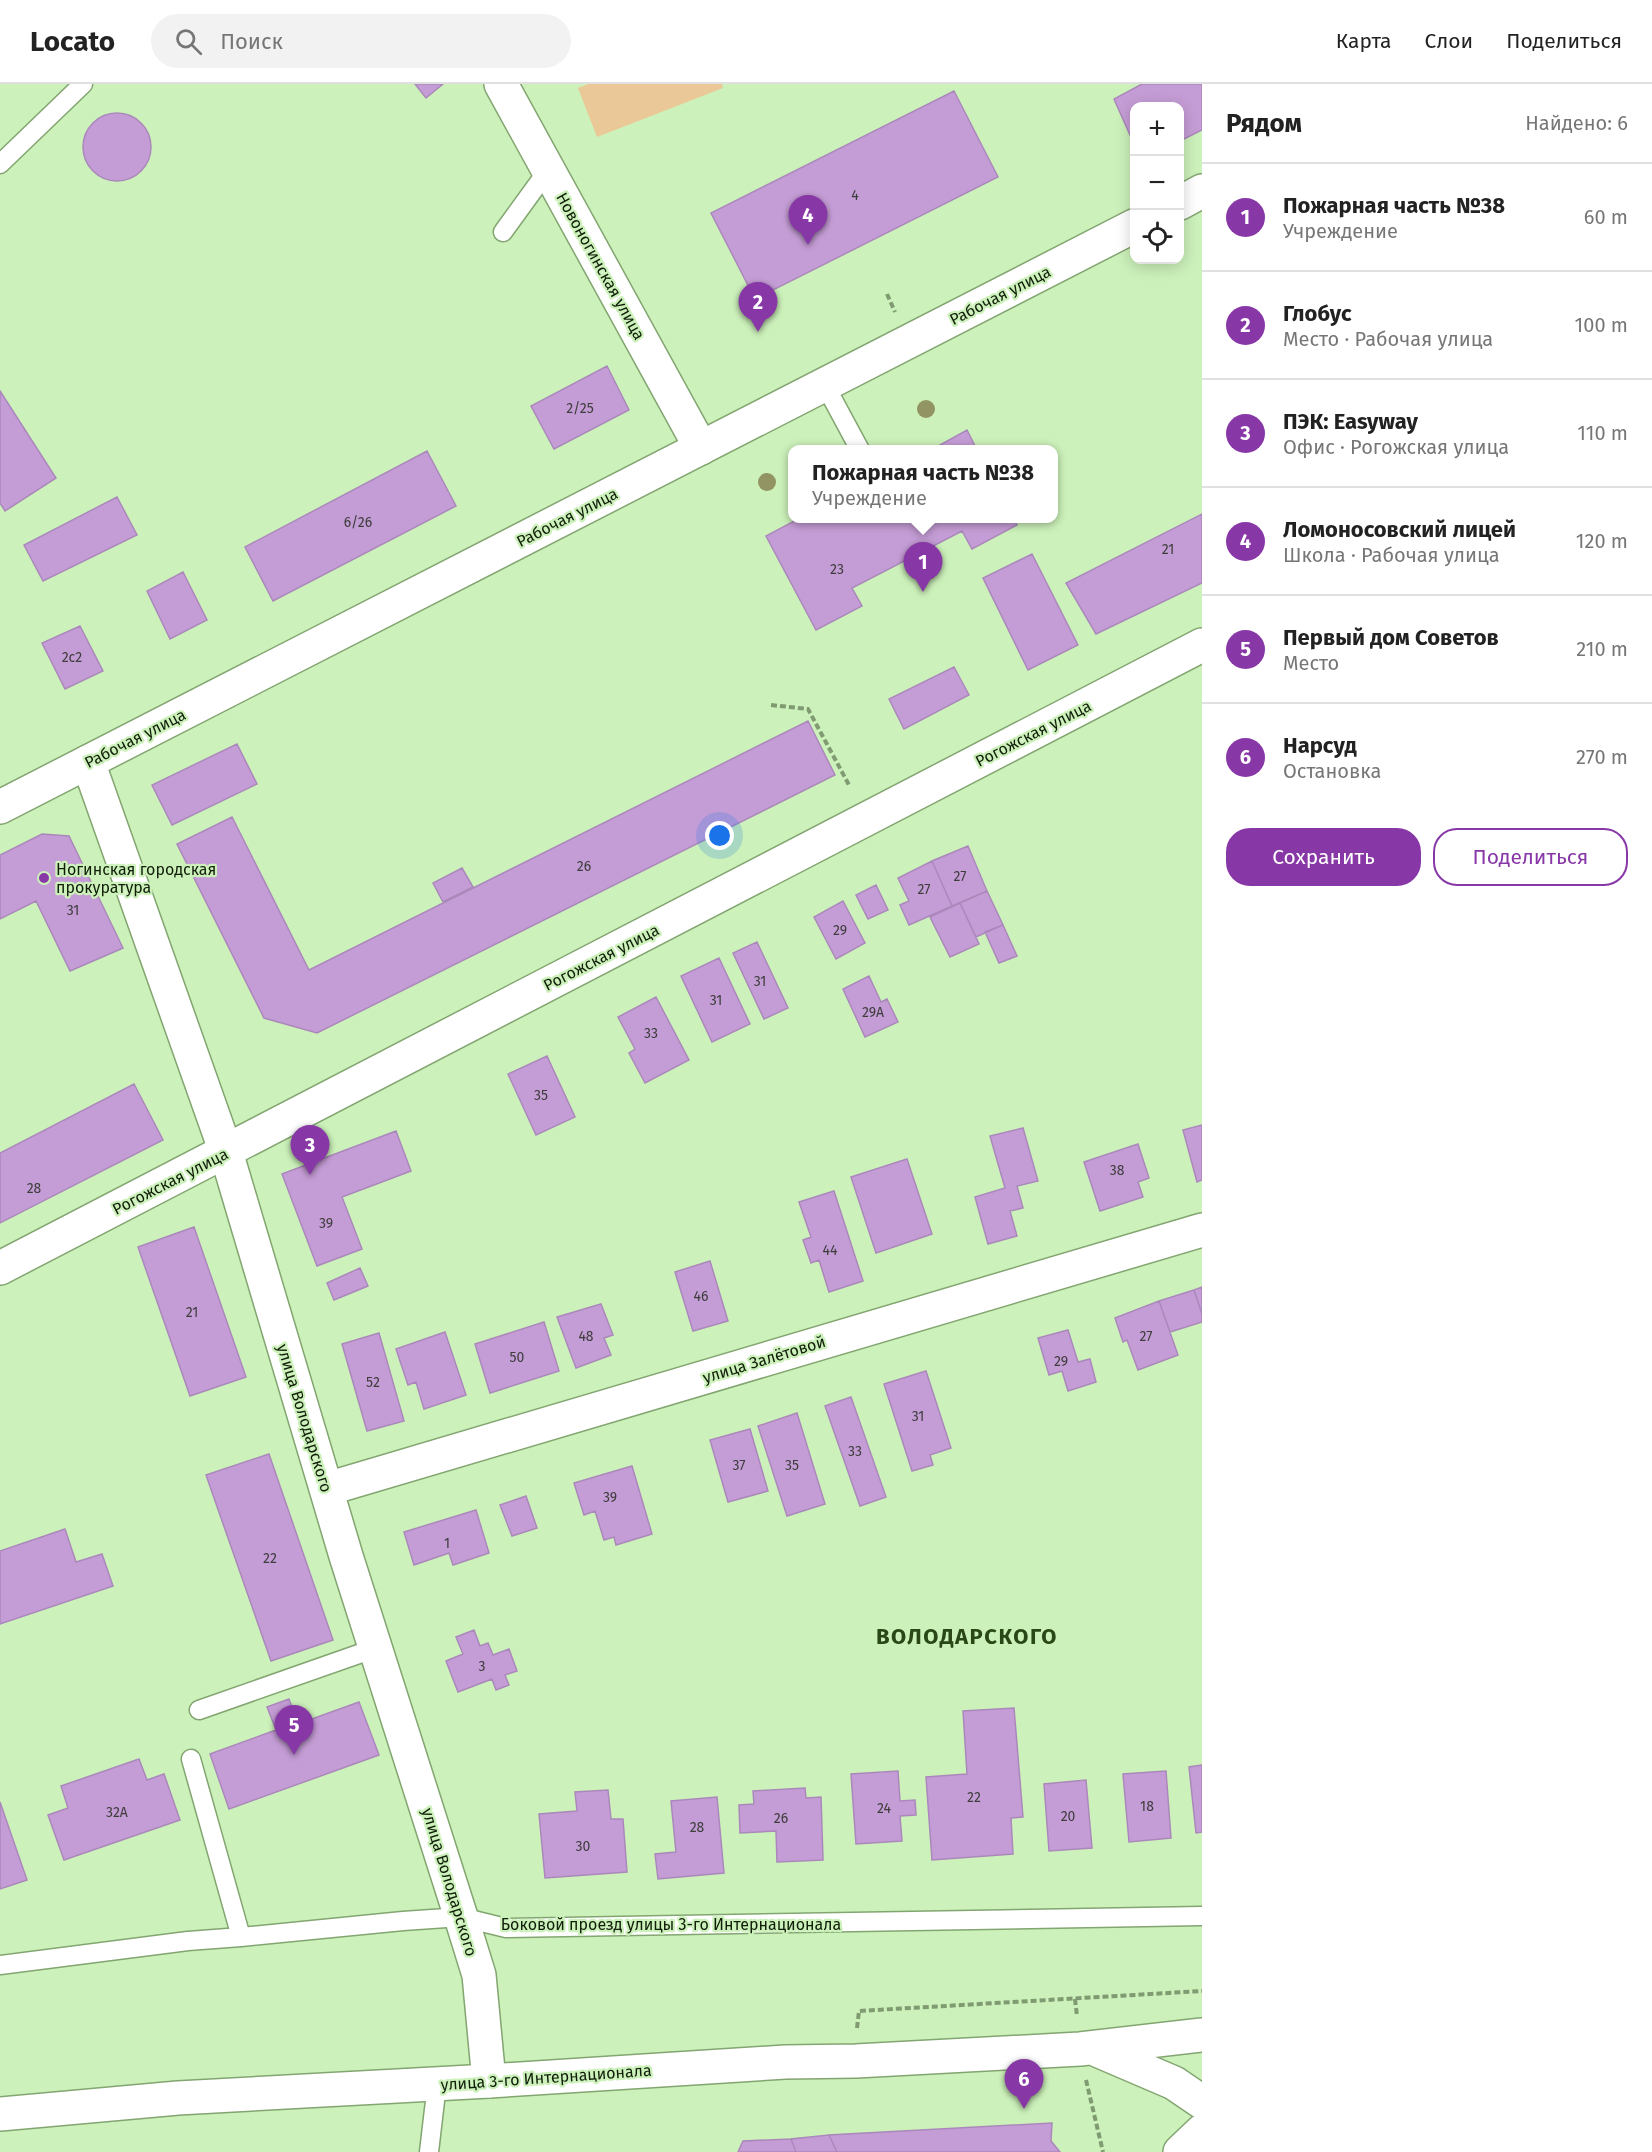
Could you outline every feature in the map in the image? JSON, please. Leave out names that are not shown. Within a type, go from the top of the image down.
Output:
[{"type":"street","name":"Новоногинская улица","points":[[501,84],[701,448]]},
{"type":"street","points":[[1184,200],[1202,191]]},
{"type":"street","name":"Рабочая улица","points":[[0,807],[1130,228]]},
{"type":"street","name":"Рогожская улица","points":[[0,1268],[1202,645]]},
{"type":"street","name":"улица Володарского","points":[[88,762],[226,1152],[327,1489],[479,1976],[489,2081]]},
{"type":"street","name":"улица Залётовой","points":[[327,1489],[1202,1230]]},
{"type":"street","name":"улица 3-го Интернационала","points":[[0,2114],[178,2098],[785,2062],[856,2061],[1093,2048],[1202,2035]]},
{"type":"street","name":"улица 3-го Интернационала","points":[[1093,2048],[1174,2083],[1202,2102]]},
{"type":"street","points":[[1180,2152],[1202,2131]]},
{"type":"lane","points":[[0,164],[83,84]]},
{"type":"lane","points":[[503,232],[549,170]]},
{"type":"lane","points":[[825,385],[857,445]]},
{"type":"lane","points":[[199,1710],[376,1648]]},
{"type":"lane","points":[[191,1759],[241,1937]]},
{"type":"lane","name":"Боковой проезд улицы 3-го Интернационала","points":[[0,1965],[188,1941],[461,1917],[506,1928],[1202,1916]]},
{"type":"lane","points":[[429,2152],[437,2084]]},
{"type":"path","points":[[771,705],[808,709],[849,785]]},
{"type":"path","points":[[856,2061],[859,2011],[1202,1992]]},
{"type":"shaded area","points":[[588,84],[722,84],[723,88],[597,137],[578,88]]},
{"type":"building","points":[[415,84],[443,84],[426,98]]},
{"type":"building","points":[[1142,84],[1202,84],[1202,130],[1184,139],[1184,102],[1130,102],[1130,135],[1114,99]]},
{"type":"building","points":[[954,91],[998,177],[755,299],[711,213]]},
{"type":"building","points":[[110,113],[124,113],[136,118],[146,128],[151,147],[146,166],[136,176],[124,181],[110,181],[98,176],[88,166],[83,154],[83,140],[88,128],[98,118]]},
{"type":"building","points":[[607,366],[629,410],[554,449],[531,406]]},
{"type":"building","points":[[0,391],[56,478],[5,511],[0,503]]},
{"type":"building","points":[[967,430],[974,445],[940,445]]},
{"type":"building","points":[[427,451],[456,506],[273,601],[245,547]]},
{"type":"building","points":[[117,497],[137,535],[43,581],[24,545]]},
{"type":"building","points":[[1202,514],[1202,583],[1096,634],[1066,583]]},
{"type":"building","points":[[791,523],[1016,523],[1017,525],[972,549],[962,531],[852,588],[862,606],[816,630],[766,536]]},
{"type":"building","points":[[1032,554],[1078,645],[1028,670],[983,578]]},
{"type":"building","points":[[183,572],[207,620],[170,639],[147,591]]},
{"type":"building","points":[[80,626],[103,671],[65,689],[42,643]]},
{"type":"building","points":[[954,667],[969,695],[904,729],[889,699]]},
{"type":"building","points":[[808,721],[835,775],[317,1033],[264,1018],[177,844],[232,817],[309,970]]},
{"type":"building","points":[[237,744],[257,784],[172,825],[152,785]]},
{"type":"building","points":[[42,834],[69,836],[123,948],[70,971],[36,901],[0,919],[0,855]]},
{"type":"building","points":[[968,846],[987,891],[952,906],[932,861]]},
{"type":"building","points":[[932,861],[952,906],[909,925],[900,905],[909,901],[898,878]]},
{"type":"building","points":[[462,868],[473,887],[443,902],[433,883]]},
{"type":"building","points":[[876,885],[888,910],[868,919],[856,895]]},
{"type":"building","points":[[987,891],[1003,925],[976,937],[960,903]]},
{"type":"building","points":[[843,901],[865,943],[836,959],[814,917]]},
{"type":"building","points":[[960,903],[979,944],[950,957],[930,917]]},
{"type":"building","points":[[1003,925],[1017,956],[999,963],[985,932]]},
{"type":"building","points":[[757,942],[788,1008],[764,1019],[733,953]]},
{"type":"building","points":[[719,958],[750,1024],[712,1042],[681,976]]},
{"type":"building","points":[[869,976],[881,1002],[887,999],[898,1022],[865,1037],[843,989]]},
{"type":"building","points":[[656,997],[689,1060],[645,1083],[629,1053],[635,1049],[618,1017]]},
{"type":"building","points":[[547,1056],[575,1117],[536,1135],[508,1074]]},
{"type":"building","points":[[134,1084],[163,1140],[0,1223],[0,1153]]},
{"type":"building","points":[[1202,1125],[1202,1180],[1197,1182],[1183,1130]]},
{"type":"building","points":[[1023,1128],[1038,1181],[1017,1186],[1023,1208],[1010,1211],[1017,1236],[988,1244],[975,1197],[1005,1188],[990,1136]]},
{"type":"building","points":[[396,1131],[411,1171],[342,1197],[362,1249],[317,1266],[282,1174]]},
{"type":"building","points":[[1138,1144],[1149,1178],[1138,1182],[1143,1197],[1100,1211],[1084,1162]]},
{"type":"building","points":[[907,1159],[932,1234],[876,1253],[851,1177]]},
{"type":"building","points":[[834,1191],[863,1281],[829,1292],[819,1260],[811,1263],[803,1240],[811,1237],[799,1202]]},
{"type":"building","points":[[194,1227],[246,1377],[190,1396],[138,1247]]},
{"type":"building","points":[[710,1261],[728,1321],[693,1331],[675,1272]]},
{"type":"building","points":[[360,1268],[368,1286],[334,1300],[327,1283]]},
{"type":"building","points":[[1202,1287],[1202,1314],[1194,1290]]},
{"type":"building","points":[[1194,1290],[1202,1314],[1202,1322],[1170,1332],[1159,1301]]},
{"type":"building","points":[[1159,1301],[1178,1355],[1138,1370],[1127,1340],[1123,1342],[1115,1318]]},
{"type":"building","points":[[601,1304],[613,1335],[604,1338],[611,1355],[576,1368],[557,1317]]},
{"type":"building","points":[[544,1322],[559,1371],[490,1393],[475,1344]]},
{"type":"building","points":[[1068,1330],[1078,1362],[1090,1359],[1096,1382],[1068,1391],[1062,1371],[1049,1375],[1038,1338]]},
{"type":"building","points":[[445,1332],[466,1395],[424,1409],[416,1382],[408,1385],[396,1349]]},
{"type":"building","points":[[379,1333],[404,1421],[367,1431],[342,1344]]},
{"type":"building","points":[[926,1371],[951,1448],[930,1455],[933,1465],[912,1471],[884,1384]]},
{"type":"building","points":[[851,1397],[886,1497],[860,1506],[825,1406]]},
{"type":"building","points":[[797,1413],[825,1504],[787,1516],[758,1426]]},
{"type":"building","points":[[750,1429],[768,1491],[728,1502],[710,1440]]},
{"type":"building","points":[[269,1454],[333,1640],[271,1661],[206,1475]]},
{"type":"building","points":[[632,1466],[652,1534],[616,1545],[614,1537],[604,1540],[595,1511],[584,1515],[574,1483]]},
{"type":"building","points":[[526,1496],[537,1528],[512,1536],[500,1505]]},
{"type":"building","points":[[476,1510],[489,1553],[453,1565],[449,1553],[414,1565],[404,1532]]},
{"type":"building","points":[[65,1529],[76,1562],[102,1554],[113,1586],[0,1624],[0,1551]]},
{"type":"building","points":[[474,1630],[480,1646],[488,1643],[493,1655],[509,1649],[517,1671],[505,1675],[509,1685],[496,1690],[492,1679],[458,1692],[446,1661],[463,1654],[456,1637]]},
{"type":"building","points":[[289,1699],[298,1724],[359,1702],[379,1755],[229,1809],[210,1754],[276,1730],[267,1707]]},
{"type":"building","points":[[1014,1708],[1023,1817],[1011,1818],[1013,1854],[932,1860],[926,1777],[967,1774],[963,1711]]},
{"type":"building","points":[[139,1759],[147,1780],[164,1774],[180,1820],[64,1860],[48,1815],[68,1808],[61,1786]]},
{"type":"building","points":[[1202,1765],[1202,1832],[1196,1833],[1189,1767]]},
{"type":"building","points":[[898,1771],[900,1801],[915,1800],[916,1815],[900,1816],[902,1841],[856,1844],[851,1774]]},
{"type":"building","points":[[1166,1771],[1171,1838],[1129,1842],[1123,1774]]},
{"type":"building","points":[[1086,1780],[1092,1848],[1049,1851],[1044,1784]]},
{"type":"building","points":[[805,1788],[806,1798],[821,1797],[823,1860],[777,1862],[776,1831],[740,1833],[739,1805],[754,1804],[753,1791]]},
{"type":"building","points":[[608,1790],[611,1819],[623,1819],[627,1872],[545,1878],[539,1814],[577,1811],[575,1792]]},
{"type":"building","points":[[717,1797],[724,1873],[658,1879],[655,1854],[676,1852],[671,1801]]},
{"type":"building","points":[[0,1802],[27,1880],[0,1889]]},
{"type":"building","points":[[1052,2123],[1051,2141],[1060,2152],[837,2152],[829,2135]]},
{"type":"building","points":[[829,2135],[837,2152],[796,2152],[791,2139]]},
{"type":"building","points":[[791,2139],[796,2152],[738,2152],[743,2141]]},
{"type":"place","name":"Ломоносовский лицей","points":[[808,245]]},
{"type":"place","name":"Глобус","points":[[758,332]]},
{"type":"place","name":"Пожарная часть №38","points":[[923,592]]},
{"type":"place","name":"Ногинская городская прокуратура","points":[[44,878]]},
{"type":"place","name":"ПЭК: Easyway","points":[[310,1175]]},
{"type":"place","name":"Первый дом Советов","points":[[294,1755]]},
{"type":"place","name":"Нарсуд","points":[[1024,2109]]},
{"type":"district","name":"ВОЛОДАРСКОГО","points":[[967,1636]]}]
